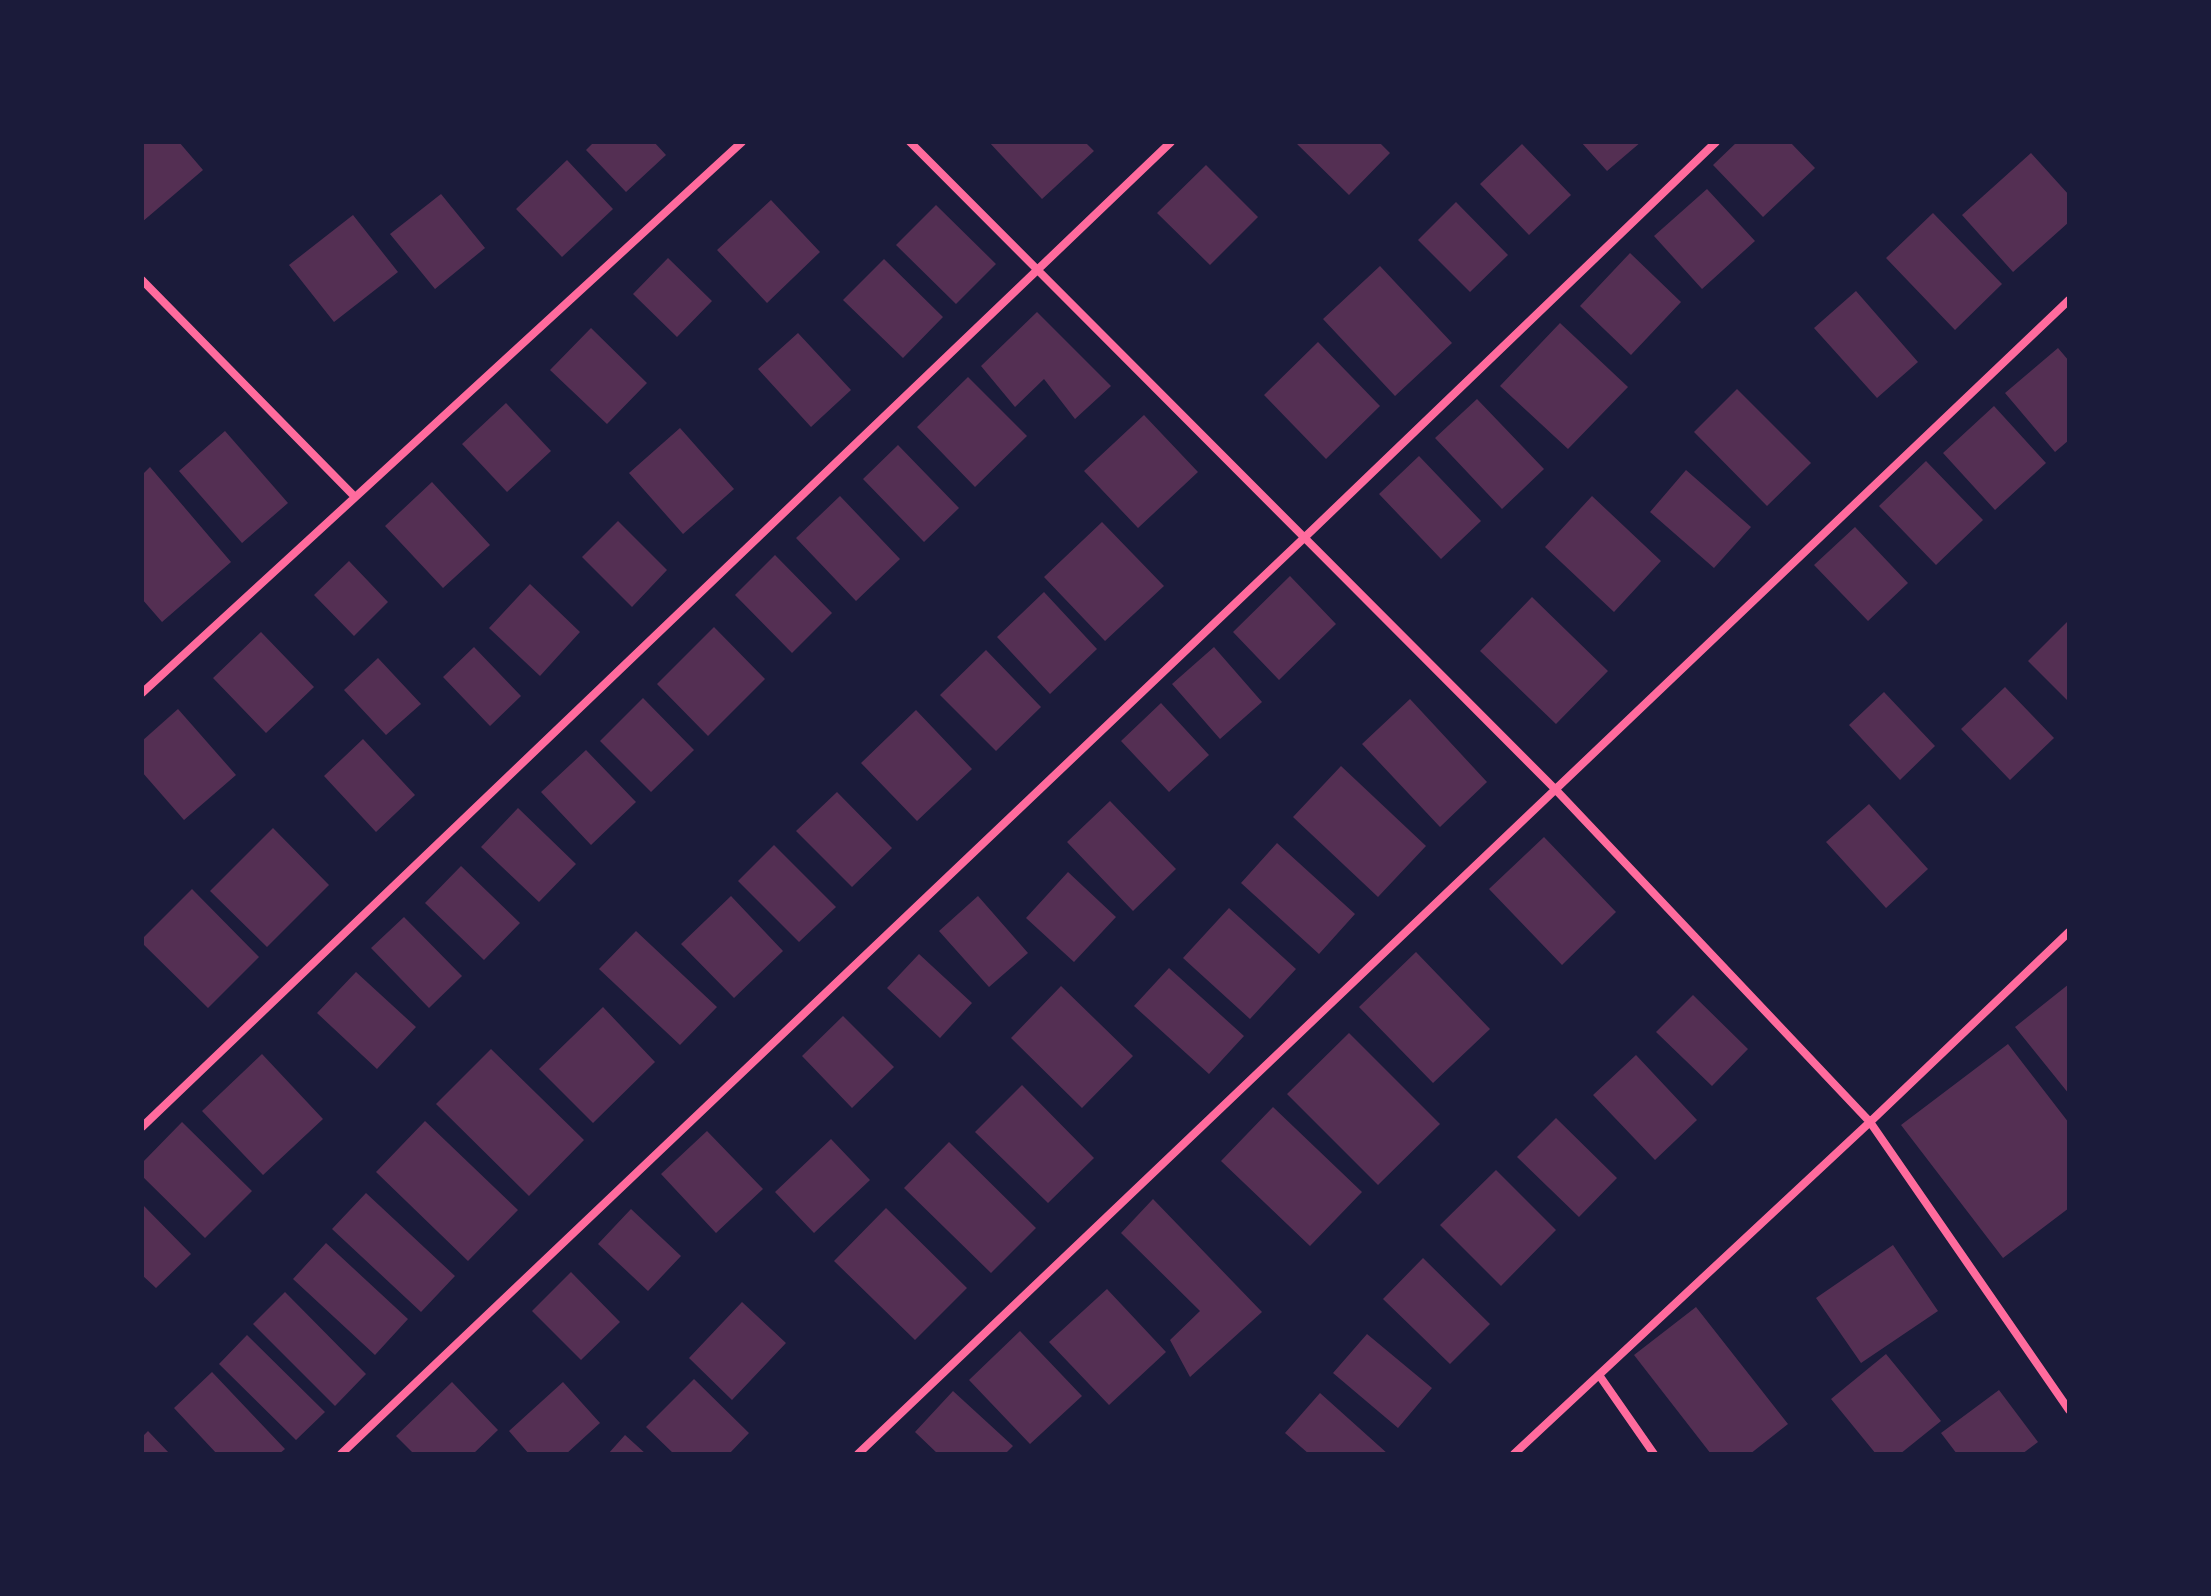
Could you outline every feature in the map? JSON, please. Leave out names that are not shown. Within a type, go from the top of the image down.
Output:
[{"type":"street","points":[[142,693],[742,142]]},
{"type":"street","points":[[910,142],[1556,790],[1870,1122],[2069,1410]]},
{"type":"street","points":[[142,1127],[1171,142]]},
{"type":"street","points":[[341,1454],[1716,142]]},
{"type":"street","points":[[142,280],[355,497]]},
{"type":"street","points":[[858,1454],[2069,300]]},
{"type":"street","points":[[1514,1454],[2069,932]]},
{"type":"street","points":[[1599,1375],[1654,1454]]},
{"type":"building","points":[[142,142],[179,142],[203,170],[142,222]]},
{"type":"building","points":[[594,142],[654,142],[666,155],[626,192],[586,150]]},
{"type":"building","points":[[989,142],[1085,142],[1094,151],[1042,199]]},
{"type":"building","points":[[1295,142],[1379,142],[1390,153],[1349,195]]},
{"type":"building","points":[[1581,142],[1641,142],[1607,171]]},
{"type":"building","points":[[1737,142],[1790,142],[1815,168],[1763,217],[1713,165]]},
{"type":"building","points":[[1522,144],[1571,195],[1529,235],[1480,184]]},
{"type":"building","points":[[2031,153],[2069,195],[2069,222],[2013,272],[1962,215]]},
{"type":"building","points":[[567,160],[613,209],[562,257],[516,209]]},
{"type":"building","points":[[1206,165],[1258,217],[1210,265],[1157,213]]},
{"type":"building","points":[[1707,189],[1755,241],[1702,289],[1654,236]]},
{"type":"building","points":[[441,194],[485,248],[435,289],[390,234]]},
{"type":"building","points":[[771,200],[820,252],[767,303],[717,250]]},
{"type":"building","points":[[1456,202],[1508,255],[1470,292],[1418,240]]},
{"type":"building","points":[[936,205],[996,264],[956,304],[896,245]]},
{"type":"building","points":[[1933,213],[2002,284],[1955,330],[1886,258]]},
{"type":"building","points":[[353,215],[398,272],[334,322],[289,265]]},
{"type":"building","points":[[1630,253],[1681,302],[1631,355],[1580,306]]},
{"type":"building","points":[[668,258],[712,301],[677,337],[633,294]]},
{"type":"building","points":[[884,259],[943,317],[903,358],[843,300]]},
{"type":"building","points":[[1380,266],[1452,343],[1395,396],[1323,319]]},
{"type":"building","points":[[1856,291],[1918,362],[1877,398],[1814,328]]},
{"type":"building","points":[[1037,312],[1111,386],[1075,419],[1044,379],[1015,407],[981,366]]},
{"type":"building","points":[[1560,323],[1628,387],[1568,449],[1500,386]]},
{"type":"building","points":[[591,328],[647,383],[607,424],[550,370]]},
{"type":"building","points":[[798,333],[851,390],[811,427],[758,369]]},
{"type":"building","points":[[1318,342],[1380,406],[1326,459],[1264,395]]},
{"type":"building","points":[[2058,348],[2069,361],[2069,440],[2055,452],[2005,393]]},
{"type":"building","points":[[968,377],[1027,436],[975,487],[917,427]]},
{"type":"building","points":[[1737,389],[1811,463],[1767,506],[1694,432]]},
{"type":"building","points":[[1477,399],[1544,469],[1502,509],[1435,438]]},
{"type":"building","points":[[506,403],[551,451],[507,492],[462,444]]},
{"type":"building","points":[[1994,406],[2046,463],[1995,510],[1943,453]]},
{"type":"building","points":[[1144,415],[1198,472],[1138,528],[1084,471]]},
{"type":"building","points":[[680,428],[734,489],[683,534],[629,473]]},
{"type":"building","points":[[225,431],[288,503],[242,543],[179,471]]},
{"type":"building","points":[[898,445],[959,508],[924,542],[863,479]]},
{"type":"building","points":[[1419,456],[1481,521],[1441,559],[1379,494]]},
{"type":"building","points":[[1926,461],[1983,520],[1936,565],[1879,506]]},
{"type":"building","points":[[150,467],[231,562],[162,622],[142,599],[142,475]]},
{"type":"building","points":[[1686,470],[1751,527],[1714,568],[1650,512]]},
{"type":"building","points":[[432,482],[490,545],[443,588],[385,526]]},
{"type":"building","points":[[840,496],[900,559],[856,601],[796,538]]},
{"type":"building","points":[[1592,496],[1661,561],[1614,612],[1545,547]]},
{"type":"building","points":[[618,521],[667,570],[632,607],[582,557]]},
{"type":"building","points":[[1102,522],[1164,586],[1105,641],[1044,577]]},
{"type":"building","points":[[1855,527],[1908,583],[1868,621],[1814,565]]},
{"type":"building","points":[[775,555],[832,613],[792,653],[735,595]]},
{"type":"building","points":[[349,561],[388,602],[354,636],[314,595]]},
{"type":"building","points":[[1290,576],[1336,624],[1279,680],[1233,632]]},
{"type":"building","points":[[530,584],[580,632],[540,676],[489,628]]},
{"type":"building","points":[[1044,592],[1097,649],[1050,694],[997,637]]},
{"type":"building","points":[[1532,597],[1608,671],[1556,724],[1480,651]]},
{"type":"building","points":[[2069,620],[2069,702],[2028,661]]},
{"type":"building","points":[[714,627],[765,679],[708,736],[657,684]]},
{"type":"building","points":[[261,632],[314,687],[266,733],[213,678]]},
{"type":"building","points":[[474,647],[521,696],[490,726],[443,677]]},
{"type":"building","points":[[1214,647],[1262,702],[1220,739],[1172,684]]},
{"type":"building","points":[[986,650],[1041,707],[996,751],[940,695]]},
{"type":"building","points":[[378,658],[421,704],[386,735],[344,690]]},
{"type":"building","points":[[2005,687],[2054,738],[2010,780],[1961,729]]},
{"type":"building","points":[[1884,692],[1935,746],[1900,780],[1849,725]]},
{"type":"building","points":[[643,698],[694,750],[651,792],[600,741]]},
{"type":"building","points":[[1410,699],[1487,782],[1440,827],[1362,744]]},
{"type":"building","points":[[1161,703],[1209,755],[1169,792],[1121,741]]},
{"type":"building","points":[[178,709],[236,775],[184,820],[142,772],[142,741]]},
{"type":"building","points":[[916,710],[972,769],[917,821],[861,763]]},
{"type":"building","points":[[363,739],[415,795],[376,832],[324,776]]},
{"type":"building","points":[[586,750],[636,802],[591,845],[541,792]]},
{"type":"building","points":[[1341,766],[1426,846],[1378,897],[1293,817]]},
{"type":"building","points":[[837,792],[892,848],[852,887],[796,831]]},
{"type":"building","points":[[1110,801],[1176,869],[1133,911],[1067,842]]},
{"type":"building","points":[[1869,804],[1928,869],[1886,908],[1826,842]]},
{"type":"building","points":[[518,808],[576,864],[539,902],[481,847]]},
{"type":"building","points":[[273,828],[329,885],[267,947],[210,891]]},
{"type":"building","points":[[1544,837],[1616,912],[1562,965],[1489,889]]},
{"type":"building","points":[[1277,843],[1355,914],[1319,954],[1241,883]]},
{"type":"building","points":[[774,845],[836,907],[799,942],[738,881]]},
{"type":"building","points":[[461,866],[520,923],[484,960],[425,903]]},
{"type":"building","points":[[1068,872],[1116,917],[1074,962],[1026,918]]},
{"type":"building","points":[[192,889],[259,957],[208,1008],[142,943],[142,939]]},
{"type":"building","points":[[731,896],[783,951],[734,998],[681,944]]},
{"type":"building","points":[[978,896],[1028,953],[989,987],[939,931]]},
{"type":"building","points":[[1229,908],[1296,969],[1250,1019],[1183,958]]},
{"type":"building","points":[[404,917],[462,976],[429,1008],[371,948]]},
{"type":"building","points":[[636,931],[717,1007],[680,1045],[599,969]]},
{"type":"building","points":[[1416,952],[1490,1029],[1433,1083],[1359,1007]]},
{"type":"building","points":[[919,954],[972,1003],[940,1038],[887,988]]},
{"type":"building","points":[[1169,968],[1244,1036],[1209,1074],[1134,1006]]},
{"type":"building","points":[[356,972],[416,1027],[377,1069],[317,1013]]},
{"type":"building","points":[[2069,984],[2069,1094],[2015,1027]]},
{"type":"building","points":[[1061,986],[1133,1056],[1082,1108],[1011,1038]]},
{"type":"building","points":[[1693,995],[1748,1049],[1712,1086],[1656,1032]]},
{"type":"building","points":[[603,1007],[655,1062],[593,1123],[539,1069]]},
{"type":"building","points":[[843,1016],[894,1067],[852,1108],[802,1056]]},
{"type":"building","points":[[1349,1033],[1440,1124],[1378,1185],[1287,1094]]},
{"type":"building","points":[[2008,1044],[2069,1123],[2069,1208],[2003,1258],[1901,1125]]},
{"type":"building","points":[[491,1049],[584,1140],[529,1196],[436,1104]]},
{"type":"building","points":[[262,1054],[323,1119],[263,1175],[202,1111]]},
{"type":"building","points":[[1636,1055],[1697,1120],[1655,1160],[1593,1095]]},
{"type":"building","points":[[1022,1085],[1094,1158],[1048,1203],[975,1132]]},
{"type":"building","points":[[1273,1107],[1362,1192],[1310,1246],[1221,1161]]},
{"type":"building","points":[[1556,1118],[1617,1178],[1579,1217],[1517,1157]]},
{"type":"building","points":[[425,1121],[518,1210],[468,1261],[376,1172]]},
{"type":"building","points":[[182,1122],[252,1191],[205,1238],[142,1176],[142,1163]]},
{"type":"building","points":[[707,1131],[763,1189],[716,1233],[661,1174]]},
{"type":"building","points":[[831,1139],[870,1180],[814,1233],[775,1192]]},
{"type":"building","points":[[949,1142],[1036,1228],[991,1273],[904,1188]]},
{"type":"building","points":[[1496,1170],[1556,1230],[1501,1286],[1440,1225]]},
{"type":"building","points":[[366,1193],[455,1276],[421,1312],[332,1229]]},
{"type":"building","points":[[1153,1199],[1262,1312],[1190,1377],[1170,1340],[1200,1311],[1121,1233]]},
{"type":"building","points":[[142,1204],[191,1254],[156,1288],[142,1275]]},
{"type":"building","points":[[886,1208],[967,1288],[915,1340],[834,1261]]},
{"type":"building","points":[[631,1209],[681,1256],[648,1291],[598,1244]]},
{"type":"building","points":[[326,1243],[408,1319],[375,1355],[293,1279]]},
{"type":"building","points":[[1893,1245],[1938,1311],[1861,1363],[1816,1298]]},
{"type":"building","points":[[1423,1258],[1490,1324],[1450,1364],[1383,1299]]},
{"type":"building","points":[[571,1272],[620,1322],[581,1360],[532,1311]]},
{"type":"building","points":[[1107,1289],[1166,1352],[1109,1405],[1049,1342]]},
{"type":"building","points":[[285,1292],[366,1374],[335,1406],[253,1324]]},
{"type":"building","points":[[742,1302],[786,1343],[732,1400],[689,1358]]},
{"type":"building","points":[[1696,1307],[1788,1424],[1750,1454],[1711,1454],[1634,1355]]},
{"type":"building","points":[[1020,1331],[1082,1396],[1030,1444],[969,1380]]},
{"type":"building","points":[[1367,1334],[1432,1388],[1398,1428],[1333,1373]]},
{"type":"building","points":[[247,1335],[325,1412],[296,1440],[219,1364]]},
{"type":"building","points":[[1886,1354],[1941,1421],[1900,1454],[1876,1454],[1831,1399]]},
{"type":"building","points":[[212,1372],[285,1449],[279,1454],[217,1454],[174,1408]]},
{"type":"building","points":[[694,1379],[749,1433],[729,1454],[674,1454],[646,1427]]},
{"type":"building","points":[[452,1382],[498,1430],[473,1454],[414,1454],[396,1436]]},
{"type":"building","points":[[563,1382],[600,1423],[566,1454],[529,1454],[509,1431]]},
{"type":"building","points":[[1999,1390],[2038,1442],[2022,1454],[1957,1454],[1941,1433]]},
{"type":"building","points":[[953,1391],[1013,1446],[1005,1454],[938,1454],[915,1432]]},
{"type":"building","points":[[1320,1393],[1388,1454],[1309,1454],[1285,1433]]},
{"type":"building","points":[[148,1431],[170,1454],[142,1454],[142,1437]]},
{"type":"building","points":[[625,1435],[646,1454],[608,1454]]}]
